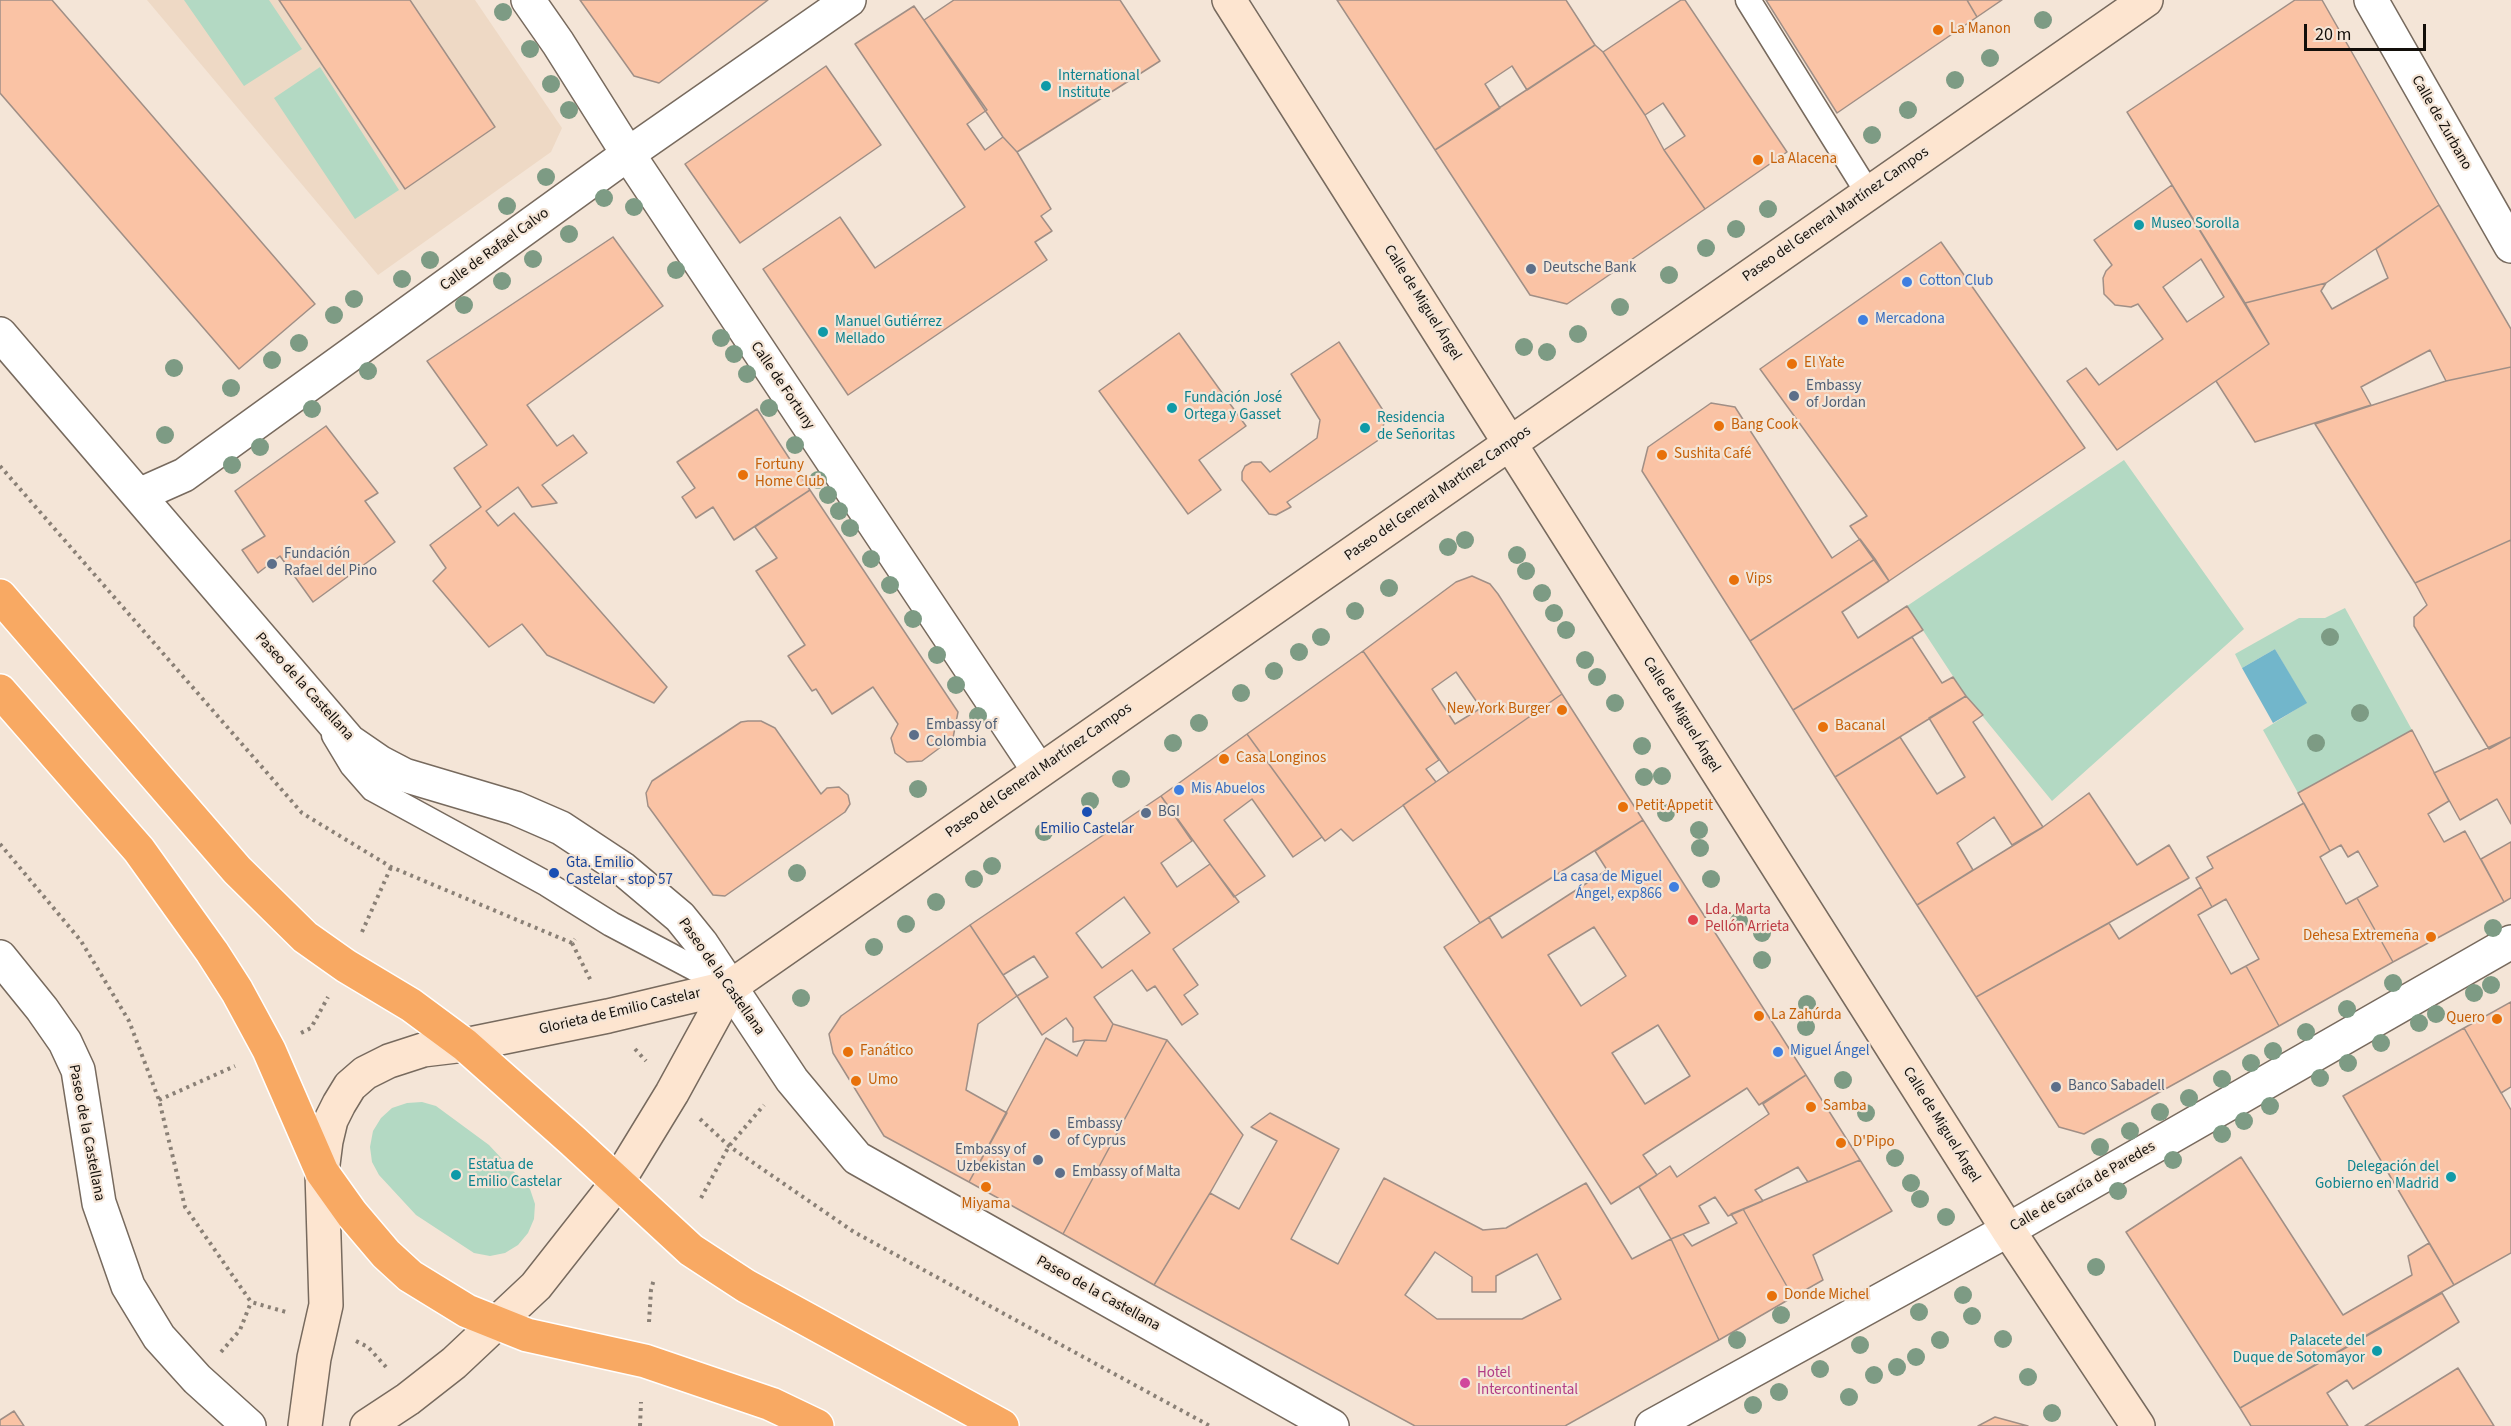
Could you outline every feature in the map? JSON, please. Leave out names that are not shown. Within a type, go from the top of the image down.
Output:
[{"type":"highway","points":[[0,596],[237,870],[305,936],[346,966],[411,1005],[465,1045],[691,1250],[709,1263],[1002,1426]]},
{"type":"highway","points":[[0,691],[139,850],[219,962],[269,1050],[322,1172],[386,1254],[410,1276],[467,1311],[497,1324],[527,1335],[645,1361],[771,1404],[817,1426]]},
{"type":"street","name":"Calle de Fortuny","points":[[528,0],[1039,771]]},
{"type":"street","name":"Calle de Rafael Calvo","points":[[140,495],[184,475],[628,154],[849,0]]},
{"type":"street","name":"Calle de Miguel Ángel","points":[[1229,0],[2008,1230],[2138,1426]]},
{"type":"street","name":"Paseo del General Martínez Campos","points":[[730,987],[2146,0]]},
{"type":"street","name":"Calle de Zurbano","points":[[2371,0],[2511,246]]},
{"type":"street","name":"Paseo de la Castellana","points":[[0,334],[349,741],[404,775],[515,808],[561,828],[594,849],[649,890],[680,917],[701,943],[792,1080],[857,1158],[1332,1426]]},
{"type":"street","name":"Calle de García de Paredes","points":[[1652,1426],[2008,1230],[2511,942]]},
{"type":"street","name":"Paseo de la Castellana","points":[[0,957],[65,1042],[78,1071],[99,1203],[128,1286],[159,1337],[197,1379],[249,1426]]},
{"type":"street","name":"Glorieta de Emilio Castelar","points":[[305,1426],[314,1358],[326,1305],[322,1172],[326,1141],[332,1119],[350,1086],[365,1073],[407,1054],[465,1045],[608,1016],[730,987]]},
{"type":"street","name":"Glorieta de Emilio Castelar","points":[[367,1426],[408,1399],[454,1363],[536,1286],[617,1183],[672,1093],[730,987]]},
{"type":"lane","points":[[1748,0],[1868,192]]},
{"type":"lane","points":[[309,695],[352,765],[373,789],[547,884],[593,914],[730,987]]},
{"type":"path","points":[[0,466],[302,813],[391,867],[572,943],[608,1016],[672,1093],[729,1146],[854,1232],[1210,1426]]},
{"type":"path","points":[[0,844],[81,940],[129,1021],[159,1100],[185,1207],[251,1302],[288,1313]]},
{"type":"path","points":[[159,1100],[269,1050],[311,1028],[346,966],[391,867]]},
{"type":"path","points":[[572,943],[593,914]]},
{"type":"path","points":[[701,1198],[729,1146],[760,1109]]},
{"type":"path","points":[[649,1322],[654,1279]]},
{"type":"path","points":[[197,1379],[240,1330],[251,1302]]},
{"type":"path","points":[[351,1338],[368,1347],[381,1359]]},
{"type":"path","points":[[640,1426],[641,1402]]},
{"type":"shaded area","points":[[147,0],[475,0],[562,128],[551,152],[378,275]]},
{"type":"green space","points":[[184,0],[269,0],[302,49],[244,86]]},
{"type":"green space","points":[[320,67],[399,190],[355,219],[274,98]]},
{"type":"green space","points":[[2124,460],[2244,629],[2052,801],[1966,696],[1907,606]]},
{"type":"green space","points":[[2345,608],[2412,730],[2298,793],[2263,730],[2306,703],[2275,649],[2242,668],[2235,654],[2299,618],[2325,618]]},
{"type":"green space","points":[[422,1102],[436,1106],[489,1145],[530,1189],[535,1204],[534,1219],[528,1233],[518,1245],[505,1253],[490,1256],[474,1253],[416,1215],[379,1175],[372,1162],[370,1147],[373,1131],[381,1118],[392,1108],[407,1103]]},
{"type":"water","points":[[2275,649],[2307,703],[2273,723],[2242,668]]},
{"type":"building","points":[[0,0],[52,0],[315,304],[239,369],[0,93]]},
{"type":"building","points":[[279,0],[410,0],[495,127],[405,189]]},
{"type":"building","points":[[580,0],[768,0],[659,83],[634,76]]},
{"type":"building","name":"International Institute","points":[[954,0],[1120,0],[1160,61],[1017,152],[1003,137],[924,20]]},
{"type":"building","points":[[1337,0],[1566,0],[1595,45],[1527,90],[1512,66],[1485,84],[1500,108],[1435,150]]},
{"type":"building","points":[[1681,0],[1685,0],[1787,152],[1705,209],[1664,150],[1685,136],[1663,103],[1645,115],[1603,52]]},
{"type":"building","points":[[1766,0],[1967,0],[1977,17],[1837,113]]},
{"type":"building","points":[[1967,0],[2002,0],[1977,17]]},
{"type":"building","points":[[2295,0],[2322,0],[2439,205],[2326,283],[2245,303],[2127,112]]},
{"type":"building","points":[[914,6],[987,110],[967,124],[985,150],[1003,137],[1017,152],[1051,209],[1041,216],[1052,231],[1035,242],[1047,260],[848,395],[763,269],[840,217],[875,268],[965,207],[855,44]]},
{"type":"building","points":[[1595,45],[1603,52],[1645,115],[1664,150],[1705,209],[1567,304],[1530,295],[1435,150]]},
{"type":"building","points":[[826,66],[881,145],[740,243],[685,164]]},
{"type":"building","points":[[2172,185],[2269,344],[2117,450],[2067,381],[2086,368],[2099,385],[2163,339],[2138,304],[2131,307],[2115,305],[2104,294],[2103,278],[2112,265],[2094,240]],"holes":[[[2201,259],[2224,297],[2187,322],[2163,287]]]},
{"type":"building","points":[[2439,205],[2511,329],[2511,367],[2446,381],[2430,350],[2361,387],[2371,405],[2255,442],[2216,381],[2269,344],[2245,303],[2326,283],[2321,291],[2332,309],[2388,278],[2376,249]]},
{"type":"building","points":[[613,237],[663,306],[527,405],[557,446],[573,435],[587,453],[542,485],[557,503],[532,507],[518,487],[486,511],[498,526],[514,513],[667,687],[654,703],[547,655],[522,624],[489,647],[433,581],[446,568],[430,545],[481,507],[454,468],[487,445],[427,361]]},
{"type":"building","points":[[1941,242],[2085,448],[1889,581],[1850,526],[1867,516],[1760,369]]},
{"type":"building","name":"Fundación José Ortega y Gasset","points":[[1179,333],[1246,426],[1199,460],[1221,490],[1188,514],[1099,391]]},
{"type":"building","points":[[1339,342],[1386,415],[1380,439],[1287,502],[1291,507],[1276,515],[1269,514],[1242,480],[1242,472],[1245,466],[1252,462],[1261,462],[1270,472],[1317,438],[1320,420],[1291,374]]},
{"type":"building","points":[[2511,367],[2511,540],[2415,583],[2315,424],[2446,381]]},
{"type":"building","points":[[1711,403],[1735,407],[1832,558],[1860,539],[1875,559],[1750,641],[1642,471],[1648,447]]},
{"type":"building","name":"Fortuny Home Club","points":[[757,409],[810,490],[734,540],[713,507],[696,518],[682,497],[695,488],[677,462]]},
{"type":"building","points":[[326,426],[378,493],[365,501],[395,542],[313,602],[280,556],[258,573],[242,550],[265,536],[235,491]]},
{"type":"building","points":[[810,490],[958,712],[953,738],[922,761],[907,762],[895,753],[891,738],[898,724],[873,687],[832,714],[816,689],[812,691],[788,656],[805,645],[756,571],[777,558],[755,527]]},
{"type":"building","points":[[2511,540],[2511,737],[2489,749],[2414,626],[2414,617],[2427,605],[2415,583]]},
{"type":"building","points":[[1875,559],[1889,581],[1842,612],[1858,638],[1907,606],[1923,630],[1793,710],[1750,641]]},
{"type":"building","points":[[1472,576],[1490,584],[1562,694],[1449,773],[1363,651],[1456,582]],"holes":[[[1456,672],[1481,708],[1455,724],[1432,689]]]},
{"type":"building","points":[[1912,637],[1942,683],[1953,677],[1966,696],[1835,777],[1793,710]]},
{"type":"building","points":[[1363,651],[1439,760],[1426,769],[1436,782],[1353,841],[1341,829],[1325,841],[1247,734]]},
{"type":"building","points":[[1562,694],[1643,820],[1480,923],[1403,805]]},
{"type":"building","points":[[1966,696],[1983,715],[1973,722],[2043,827],[2012,845],[1994,817],[1957,843],[1973,870],[1917,905],[1835,777],[1900,737],[1937,794],[1965,777],[1929,718]]},
{"type":"building","points":[[761,721],[775,728],[821,794],[827,788],[839,787],[848,795],[850,804],[845,812],[725,896],[713,895],[648,806],[646,793],[652,781],[741,722]]},
{"type":"building","points":[[2412,730],[2449,801],[2428,814],[2444,842],[2465,831],[2504,902],[2393,962],[2357,898],[2378,886],[2358,851],[2348,857],[2341,845],[2330,851],[2298,793]]},
{"type":"building","points":[[1247,734],[1322,837],[1293,857],[1252,799],[1224,820],[1265,876],[1234,897],[1161,796]]},
{"type":"building","points":[[2511,737],[2511,824],[2497,799],[2460,820],[2434,773]]},
{"type":"building","points":[[2089,793],[2137,865],[2169,845],[2189,878],[1976,997],[1917,905],[2043,827]]},
{"type":"building","points":[[1161,796],[1192,841],[1161,863],[1177,887],[1210,864],[1239,902],[1173,949],[1198,985],[1184,995],[1198,1014],[1182,1025],[1155,986],[1147,991],[1132,970],[1094,997],[1113,1024],[1106,1041],[1073,1042],[1073,1028],[1066,1018],[1042,1035],[1017,996],[1048,977],[1034,956],[1003,975],[970,925]],"holes":[[[1124,897],[1150,933],[1102,968],[1076,933]]]},
{"type":"building","points":[[2304,803],[2330,851],[2320,857],[2346,904],[2357,898],[2393,962],[2279,1026],[2246,966],[2259,959],[2226,899],[2212,907],[2196,878],[2213,868],[2207,857]]},
{"type":"building","points":[[1643,820],[1806,1075],[1759,1105],[1747,1088],[1643,1155],[1657,1175],[1611,1204],[1444,947],[1489,917],[1502,938],[1607,870],[1595,851]],"holes":[[[1594,927],[1626,976],[1581,1006],[1548,955]],[[1658,1025],[1690,1076],[1645,1104],[1612,1053]]]},
{"type":"building","points":[[2511,842],[2511,898],[2504,902],[2481,859]]},
{"type":"building","points":[[2201,887],[2212,907],[2198,915],[2231,974],[2246,966],[2279,1026],[2084,1134],[2059,1127],[1976,997],[2109,923],[2119,939]]},
{"type":"building","points":[[970,925],[1017,996],[978,1024],[966,1090],[1007,1113],[969,1182],[884,1136],[833,1053],[829,1034],[841,1016]]},
{"type":"building","points":[[2511,1002],[2511,1087],[2501,1093],[2464,1028]]},
{"type":"building","points":[[1113,1024],[1167,1040],[1063,1234],[969,1182],[1046,1038],[1077,1056],[1085,1040],[1106,1041]]},
{"type":"building","name":"Delegación del Gobierno en Madrid","points":[[2464,1028],[2511,1110],[2511,1253],[2454,1285],[2343,1096]]},
{"type":"building","points":[[1167,1040],[1243,1135],[1154,1285],[1063,1234]]},
{"type":"building","points":[[1806,1075],[1860,1160],[1808,1182],[1798,1167],[1755,1190],[1763,1201],[1728,1216],[1715,1197],[1699,1206],[1709,1223],[1671,1239],[1639,1187],[1670,1166],[1677,1177],[1769,1114],[1763,1104]]},
{"type":"building","points":[[1270,1113],[1339,1149],[1291,1239],[1338,1264],[1384,1178],[1483,1230],[1506,1228],[1586,1183],[1632,1259],[1671,1239],[1719,1340],[1565,1426],[1415,1426],[1154,1285],[1210,1193],[1239,1209],[1277,1141],[1251,1127]],"holes":[[[1435,1252],[1472,1277],[1472,1292],[1496,1292],[1496,1276],[1537,1254],[1561,1299],[1522,1319],[1437,1319],[1405,1295]]]},
{"type":"building","points":[[2241,1157],[2343,1315],[2412,1275],[2408,1256],[2429,1243],[2454,1285],[2240,1408],[2126,1232]]},
{"type":"building","points":[[1860,1160],[1892,1211],[1813,1255],[1823,1280],[1793,1297],[1743,1209]]},
{"type":"building","points":[[1743,1209],[1793,1297],[1719,1340],[1671,1239],[1683,1234],[1692,1246],[1737,1223],[1731,1214]]},
{"type":"building","name":"Palacete del Duque de Sotomayor","points":[[2442,1293],[2459,1322],[2353,1389],[2347,1380],[2327,1393],[2348,1426],[2251,1426],[2240,1408]]},
{"type":"building","points":[[2458,1368],[2494,1426],[2365,1426]]},
{"type":"building","points":[[14,1411],[24,1426],[0,1426],[0,1420]]},
{"type":"building","points":[[1995,1417],[2028,1426],[1978,1426]]},
{"type":"place","name":"La Manon","points":[[1938,30]]},
{"type":"place","name":"International Institute","points":[[1046,86]]},
{"type":"place","name":"La Alacena","points":[[1758,160]]},
{"type":"place","name":"Museo Sorolla","points":[[2139,225]]},
{"type":"place","name":"Deutsche Bank","points":[[1531,269]]},
{"type":"place","name":"Cotton Club","points":[[1907,282]]},
{"type":"place","name":"Mercadona","points":[[1863,320]]},
{"type":"place","name":"Manuel Gutiérrez Mellado","points":[[823,332]]},
{"type":"place","name":"El Yate","points":[[1792,364]]},
{"type":"place","name":"Embassy of Jordan","points":[[1794,396]]},
{"type":"place","name":"Fundación José Ortega y Gasset","points":[[1172,408]]},
{"type":"place","name":"Bang Cook","points":[[1719,426]]},
{"type":"place","name":"Residencia de Señoritas","points":[[1365,428]]},
{"type":"place","name":"Sushita Café","points":[[1662,455]]},
{"type":"place","name":"Fortuny Home Club","points":[[743,475]]},
{"type":"place","name":"Fundación Rafael del Pino","points":[[272,564]]},
{"type":"place","name":"Vips","points":[[1734,580]]},
{"type":"place","name":"New York Burger","points":[[1562,710]]},
{"type":"place","name":"Bacanal","points":[[1823,727]]},
{"type":"place","name":"Embassy of Colombia","points":[[914,735]]},
{"type":"place","name":"Casa Longinos","points":[[1224,759]]},
{"type":"place","name":"Mis Abuelos","points":[[1179,790]]},
{"type":"place","name":"Petit Appetit","points":[[1623,807]]},
{"type":"place","name":"Emilio Castelar","points":[[1087,812]]},
{"type":"place","name":"BGI","points":[[1146,813]]},
{"type":"place","name":"Gta. Emilio Castelar - stop 57","points":[[554,873]]},
{"type":"place","name":"La casa de Miguel Ángel, exp866","points":[[1674,887]]},
{"type":"place","name":"Lda. Marta Pellón Arrieta","points":[[1693,920]]},
{"type":"place","name":"Dehesa Extremeña","points":[[2431,937]]},
{"type":"place","name":"La Zahúrda","points":[[1759,1016]]},
{"type":"place","name":"Quero","points":[[2497,1019]]},
{"type":"place","name":"Fanático","points":[[848,1052]]},
{"type":"place","name":"Miguel Ángel","points":[[1778,1052]]},
{"type":"place","name":"Umo","points":[[856,1081]]},
{"type":"place","name":"Banco Sabadell","points":[[2056,1087]]},
{"type":"place","name":"Samba","points":[[1811,1107]]},
{"type":"place","name":"Embassy of Cyprus","points":[[1055,1134]]},
{"type":"place","name":"D'Pipo","points":[[1841,1143]]},
{"type":"place","name":"Embassy of Uzbekistan","points":[[1038,1160]]},
{"type":"place","name":"Embassy of Malta","points":[[1060,1173]]},
{"type":"place","name":"Estatua de Emilio Castelar","points":[[456,1175]]},
{"type":"place","name":"Delegación del Gobierno en Madrid","points":[[2451,1177]]},
{"type":"place","name":"Miyama","points":[[986,1187]]},
{"type":"place","name":"Donde Michel","points":[[1772,1296]]},
{"type":"place","name":"Palacete del Duque de Sotomayor","points":[[2377,1351]]},
{"type":"place","name":"Hotel Intercontinental","points":[[1465,1383]]}]
